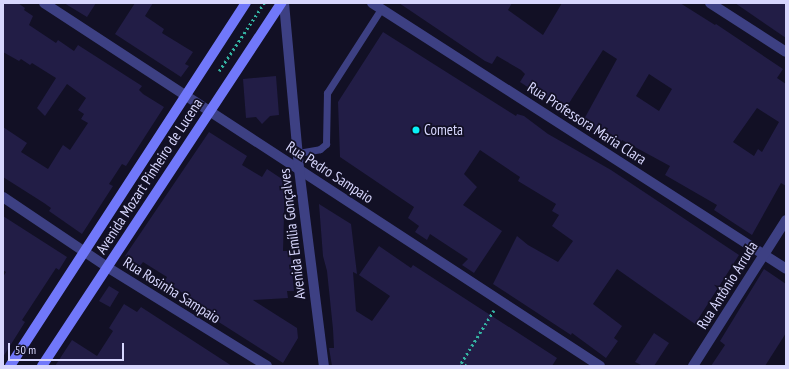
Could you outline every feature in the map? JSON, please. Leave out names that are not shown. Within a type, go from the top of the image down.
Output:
[{"type":"main road","name":"Avenida Mozart Pinheiro de Lucena","points":[[10,366],[246,3]]},
{"type":"main road","name":"Avenida Mozart Pinheiro de Lucena","points":[[42,366],[280,3]]},
{"type":"street","name":"Rua Pedro Sampaio","points":[[44,3],[600,366]]},
{"type":"street","name":"Avenida Emília Gonçalves","points":[[284,3],[299,169],[324,366]]},
{"type":"street","name":"Rua Professora Maria Clara","points":[[372,3],[786,269]]},
{"type":"street","points":[[710,3],[786,52]]},
{"type":"street","name":"Rua Rosinha Sampaio","points":[[3,197],[84,250],[107,267],[267,366]]},
{"type":"street","name":"Rua Antônio Arruda","points":[[693,366],[786,220]]},
{"type":"lane","points":[[298,153],[320,149],[326,144],[327,93],[381,9]]},
{"type":"path","points":[[466,366],[461,363],[500,300]]},
{"type":"building","points":[[3,3],[18,3],[25,8],[24,10],[33,16],[29,25],[56,43],[58,40],[74,51],[78,45],[142,86],[139,90],[143,94],[164,107],[126,166],[122,164],[109,184],[113,186],[82,234],[49,211],[51,208],[3,177],[3,127],[27,143],[21,152],[48,169],[63,145],[70,150],[88,123],[81,119],[84,114],[78,110],[86,98],[67,84],[45,116],[37,108],[56,78],[32,63],[30,65],[21,59],[19,61],[3,52]]},
{"type":"building","points":[[64,3],[96,3],[87,17]]},
{"type":"building","points":[[135,3],[153,3],[145,16],[164,29],[162,33],[193,52],[185,64],[189,66],[181,77],[115,34]]},
{"type":"building","points":[[399,3],[512,3],[508,10],[543,35],[562,3],[680,3],[715,25],[716,24],[783,69],[777,78],[786,84],[786,186],[781,183],[752,235],[714,210],[717,205],[665,175],[670,166],[622,140],[619,146],[582,123],[617,59],[603,50],[564,111],[520,82],[525,74],[521,70],[497,56],[492,64],[485,61]],"holes":[[[649,74],[672,89],[659,111],[636,96]],[[757,108],[779,122],[762,152],[758,149],[754,156],[733,142]]]},
{"type":"building","points":[[735,3],[786,3],[786,38],[764,23]]},
{"type":"building","points":[[383,32],[516,116],[517,114],[524,116],[548,134],[611,170],[739,255],[695,324],[617,269],[593,304],[622,326],[614,338],[618,341],[606,358],[572,333],[571,335],[493,284],[517,236],[528,245],[558,262],[573,241],[552,226],[559,215],[552,211],[556,204],[518,181],[520,177],[480,150],[464,174],[477,187],[463,205],[502,231],[474,273],[462,265],[468,259],[430,234],[427,240],[415,232],[419,226],[408,218],[414,207],[340,157],[338,102]]},
{"type":"building","points":[[276,76],[279,115],[270,116],[262,124],[256,117],[246,118],[243,79]]},
{"type":"building","points":[[209,132],[247,156],[242,165],[262,177],[267,169],[285,181],[283,251],[290,251],[294,291],[287,291],[288,298],[253,300],[297,328],[298,338],[283,363],[192,305],[182,296],[184,294],[165,281],[167,277],[143,262],[140,266],[125,256]]},
{"type":"building","points":[[319,204],[351,224],[357,274],[353,272],[356,311],[372,321],[390,296],[359,275],[379,246],[411,268],[413,265],[557,358],[552,366],[332,366],[329,348],[334,348],[333,329],[327,271],[323,256]]},
{"type":"building","points":[[3,216],[67,257],[59,270],[56,268],[22,320],[25,322],[3,357],[3,277],[6,272],[3,270]]},
{"type":"building","points":[[764,269],[786,284],[786,333],[765,366],[711,366],[725,345],[720,341]]},
{"type":"building","points":[[109,286],[119,292],[110,307],[99,301]]},
{"type":"building","points":[[124,304],[137,312],[141,307],[232,366],[55,366],[72,340],[97,356],[113,331],[109,328]]},
{"type":"building","points":[[654,333],[669,343],[654,366],[643,366],[635,362]]},
{"type":"place","name":"Cometa","points":[[416,130]]}]
